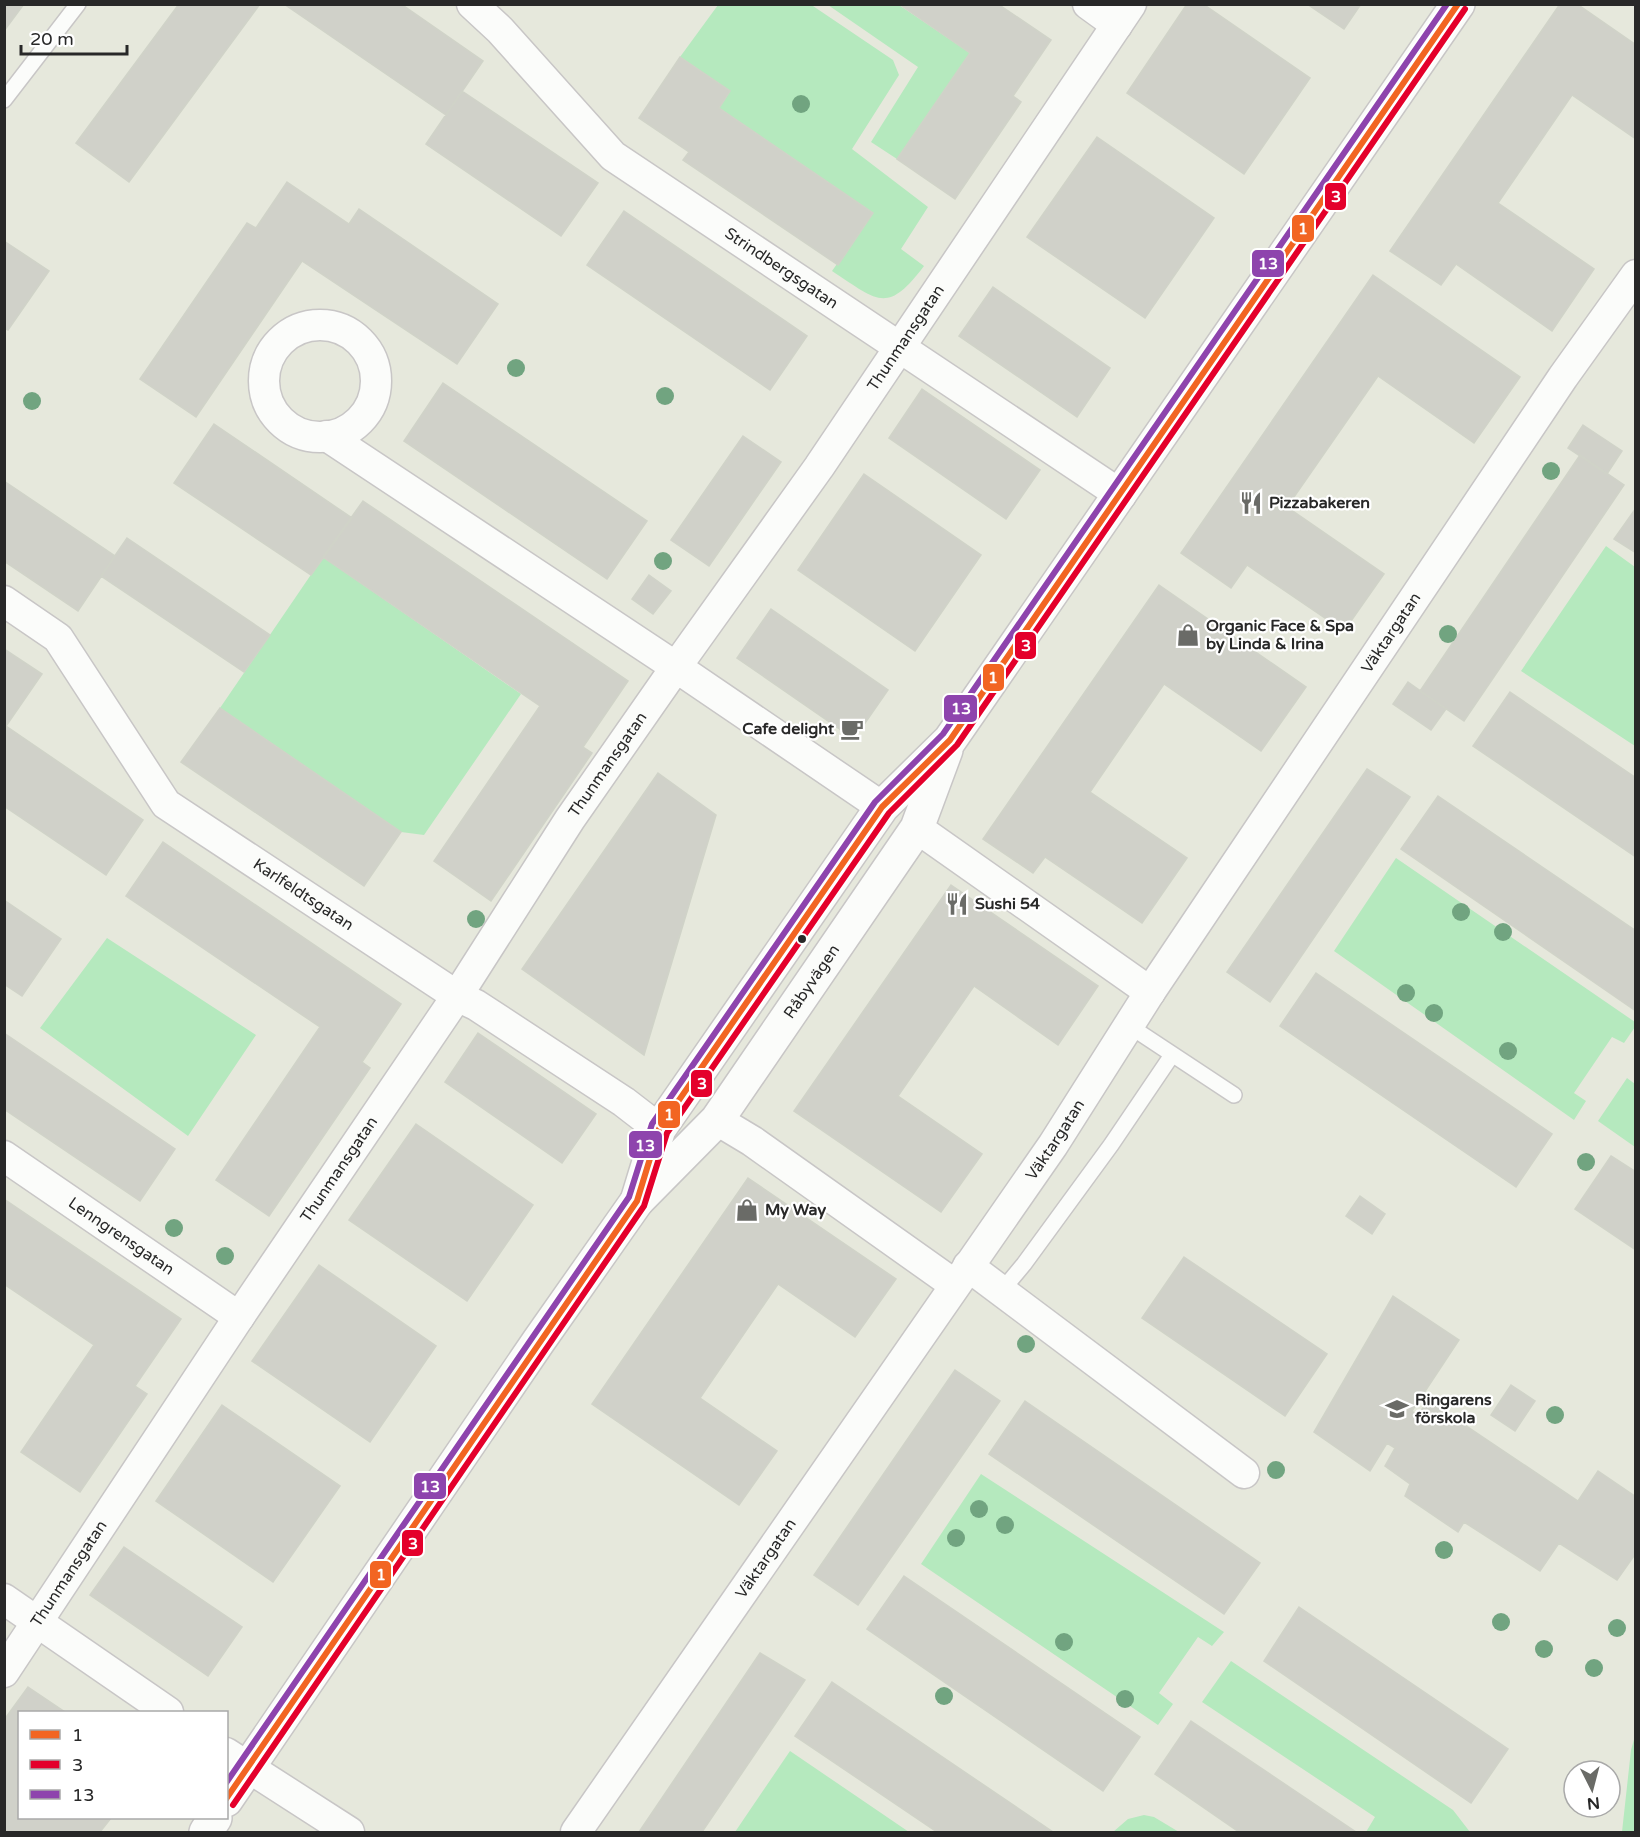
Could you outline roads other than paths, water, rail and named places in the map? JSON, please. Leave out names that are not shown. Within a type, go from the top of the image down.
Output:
[{"type":"main road","name":"Råbyvägen","points":[[638,1201],[659,1129],[882,807],[950,740],[1458,4]]},
{"type":"main road","name":"Råbyvägen","points":[[228,1793],[237,1760],[638,1201],[717,1120],[917,828],[950,740]]},
{"type":"main road","points":[[206,1833],[214,1819]]},
{"type":"street","name":"Strindbergsgatan","points":[[472,4],[500,30],[613,156],[1121,495]]},
{"type":"street","points":[[1088,4],[1124,15]]},
{"type":"street","name":"Thunmansgatan","points":[[4,1672],[39,1623],[239,1317],[457,996],[570,819],[819,467],[1124,15]]},
{"type":"street","name":"Väktargatan","points":[[576,1833],[1053,1145],[1150,992],[1563,377],[1635,274]]},
{"type":"street","points":[[327,436],[676,667],[882,807]]},
{"type":"street","name":"Karlfeldtsgatan","points":[[4,601],[58,638],[166,804],[457,996],[496,1018],[624,1102],[659,1129]]},
{"type":"street","points":[[917,828],[1150,992]]},
{"type":"street","points":[[717,1120],[962,1276],[996,1287],[1244,1473]]},
{"type":"street","name":"Lenngrensgatan","points":[[4,1156],[239,1317]]},
{"type":"street","points":[[4,1599],[165,1711]]},
{"type":"street","points":[[237,1760],[349,1833]]},
{"type":"lane","points":[[4,100],[78,4]]},
{"type":"lane","points":[[1128,1025],[1234,1095]]},
{"type":"lane","points":[[996,1287],[1009,1282],[1024,1264],[1112,1145],[1172,1055]]},
{"type":"place","name":"Pizzabakeren","points":[[1251,503]]},
{"type":"place","name":"Organic Face & Spa by Linda & Irina","points":[[1188,635]]},
{"type":"place","name":"Cafe delight","points":[[852,729]]},
{"type":"place","name":"Sushi 54","points":[[957,904]]},
{"type":"place","name":"My Way","points":[[747,1210]]},
{"type":"place","name":"Ringarens förskola","points":[[1397,1409]]}]
